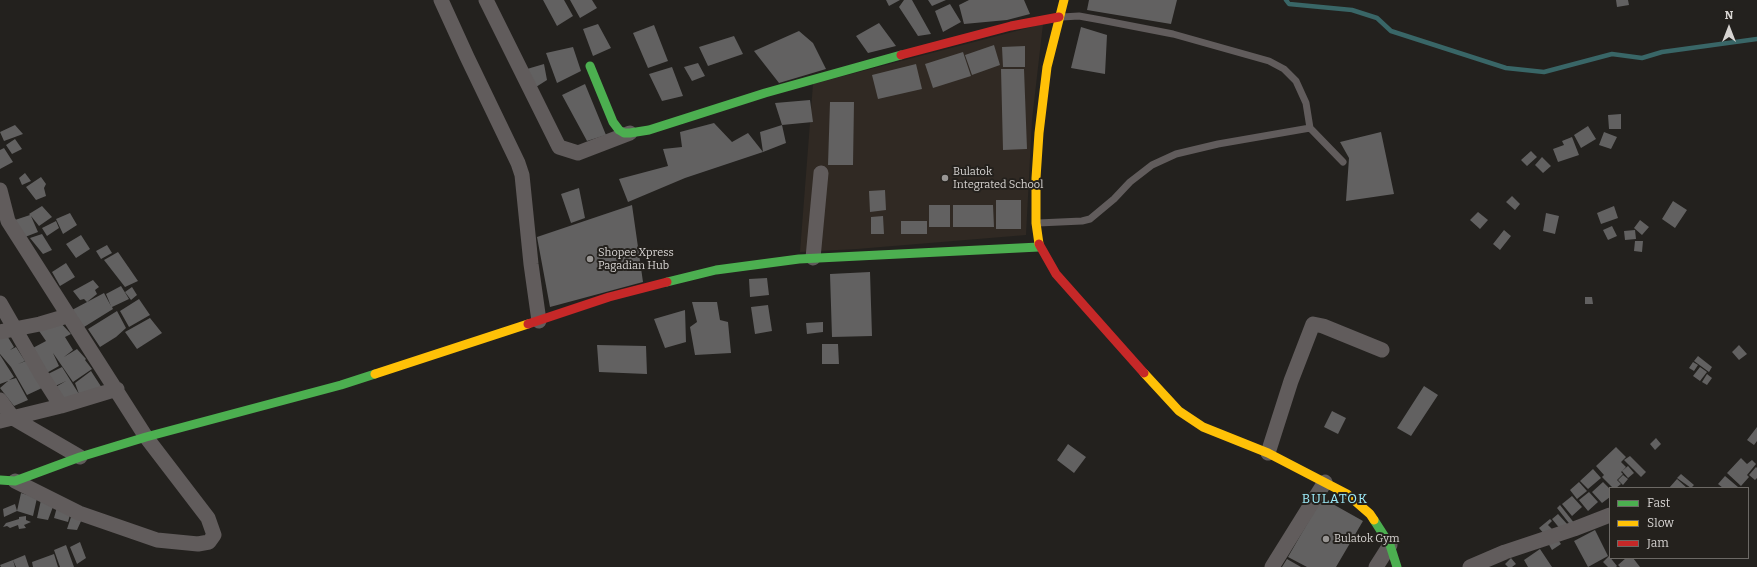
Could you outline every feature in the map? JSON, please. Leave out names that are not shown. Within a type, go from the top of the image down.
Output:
[{"type":"street","points":[[441,0],[520,169],[539,321]]},
{"type":"street","points":[[486,0],[559,147],[578,153],[630,133]]},
{"type":"street","points":[[1064,0],[1047,67],[1040,125],[1036,178],[1036,223],[1039,247],[1056,274],[1084,307],[1180,411],[1203,427],[1268,453],[1347,494],[1370,514],[1390,545],[1397,567]]},
{"type":"street","points":[[590,66],[613,122],[619,130],[624,133],[630,133],[648,130],[765,93],[857,67],[1011,26],[1059,17]]},
{"type":"street","points":[[813,258],[822,173]]},
{"type":"street","points":[[0,190],[8,221],[67,316],[117,389],[146,437],[208,518],[214,535],[209,542],[191,544],[157,540],[80,513],[7,481]]},
{"type":"street","points":[[7,481],[146,437],[341,384],[610,297],[716,270],[813,258],[1039,247]]},
{"type":"street","points":[[0,303],[61,406]]},
{"type":"street","points":[[0,332],[16,330],[67,316]]},
{"type":"street","points":[[1268,453],[1291,381],[1313,324],[1323,326],[1382,350]]},
{"type":"street","points":[[7,420],[117,389]]},
{"type":"street","points":[[0,400],[7,420],[80,457]]},
{"type":"street","points":[[1272,567],[1325,482]]},
{"type":"street","points":[[1470,567],[1506,552],[1574,530],[1609,515]]},
{"type":"street","points":[[1376,567],[1390,545]]},
{"type":"lane","points":[[1059,17],[1079,16],[1173,34],[1269,60],[1284,69],[1296,81],[1306,103],[1310,128],[1343,162]]},
{"type":"lane","points":[[1036,223],[1082,221],[1090,219],[1114,200],[1130,182],[1152,165],[1176,154],[1218,144],[1310,128]]},
{"type":"shaded area","name":"Bulatok Integrated School","points":[[1043,24],[1032,120],[1026,235],[857,249],[800,252],[813,84]]},
{"type":"building","points":[[543,0],[564,0],[573,16],[557,26]]},
{"type":"building","points":[[570,0],[592,0],[597,8],[580,18]]},
{"type":"building","points":[[886,0],[900,0],[889,6]]},
{"type":"building","points":[[904,0],[912,0],[931,34],[918,36],[899,7]]},
{"type":"building","points":[[928,0],[946,0],[932,6]]},
{"type":"building","points":[[969,0],[1024,0],[1030,14],[1007,20],[964,24],[959,5]]},
{"type":"building","points":[[1089,0],[1177,0],[1171,24],[1087,10]]},
{"type":"building","points":[[1616,0],[1628,0],[1629,5],[1617,7]]},
{"type":"building","points":[[950,4],[961,22],[943,32],[935,11]]},
{"type":"building","points":[[879,23],[896,46],[868,53],[856,36]]},
{"type":"building","points":[[598,24],[611,48],[593,56],[583,29]]},
{"type":"building","points":[[654,25],[668,61],[648,68],[633,33]]},
{"type":"building","points":[[1081,27],[1107,35],[1105,74],[1071,68]]},
{"type":"building","points":[[799,31],[813,43],[826,69],[779,83],[754,51]]},
{"type":"building","points":[[734,36],[743,54],[708,66],[699,47]]},
{"type":"building","points":[[994,45],[1000,65],[972,75],[965,55]]},
{"type":"building","points":[[1025,46],[1025,67],[1003,67],[1002,47]]},
{"type":"building","points":[[573,47],[581,71],[557,83],[546,53]]},
{"type":"building","points":[[963,52],[971,76],[933,88],[925,64]]},
{"type":"building","points":[[698,63],[705,76],[692,81],[684,67]]},
{"type":"building","points":[[544,64],[547,80],[536,87],[527,69]]},
{"type":"building","points":[[916,64],[922,89],[878,99],[872,75]]},
{"type":"building","points":[[672,67],[683,96],[662,101],[649,74]]},
{"type":"building","points":[[1001,69],[1024,69],[1027,149],[1003,150]]},
{"type":"building","points":[[585,84],[606,135],[587,141],[562,95]]},
{"type":"building","points":[[810,100],[813,122],[782,125],[775,103]]},
{"type":"building","points":[[830,102],[854,102],[853,165],[828,165]]},
{"type":"building","points":[[1621,114],[1621,129],[1609,129],[1608,115]]},
{"type":"building","points":[[714,123],[732,142],[748,133],[763,152],[685,178],[628,202],[619,179],[668,166],[663,149],[682,147],[680,132]]},
{"type":"building","points":[[15,125],[23,134],[4,141],[0,132]]},
{"type":"building","points":[[782,125],[786,143],[763,152],[760,132]]},
{"type":"building","points":[[1588,126],[1596,139],[1581,148],[1574,135]]},
{"type":"building","points":[[1381,132],[1394,194],[1346,201],[1349,158],[1340,142]]},
{"type":"building","points":[[1604,132],[1617,137],[1611,149],[1599,145]]},
{"type":"building","points":[[1572,137],[1579,155],[1558,162],[1553,149],[1564,145],[1562,141]]},
{"type":"building","points":[[15,139],[22,149],[12,154],[6,145]]},
{"type":"building","points":[[4,148],[13,162],[0,169],[0,150]]},
{"type":"building","points":[[1531,151],[1537,157],[1527,166],[1521,160]]},
{"type":"building","points":[[1542,157],[1551,166],[1543,173],[1535,165]]},
{"type":"building","points":[[25,173],[31,181],[22,185],[19,178]]},
{"type":"building","points":[[41,177],[46,184],[44,188],[46,196],[36,200],[26,187]]},
{"type":"building","points":[[579,188],[585,218],[571,223],[561,194]]},
{"type":"building","points":[[885,190],[886,210],[870,212],[869,191]]},
{"type":"building","points":[[1512,196],[1520,204],[1515,210],[1506,202]]},
{"type":"building","points":[[996,200],[1021,200],[1021,229],[996,229]]},
{"type":"building","points":[[1673,201],[1687,210],[1675,228],[1662,219]]},
{"type":"building","name":"Shopee Xpress Pagadian Hub","points":[[632,205],[643,282],[550,307],[537,237]]},
{"type":"building","points":[[929,205],[950,205],[950,227],[929,227]]},
{"type":"building","points":[[953,205],[993,205],[994,227],[953,227]]},
{"type":"building","points":[[42,206],[52,217],[39,226],[31,216],[38,232],[25,237],[15,220],[30,215],[29,214]]},
{"type":"building","points":[[1614,206],[1618,218],[1601,224],[1597,213]]},
{"type":"building","points":[[1478,212],[1488,220],[1480,229],[1470,220]]},
{"type":"building","points":[[70,213],[77,225],[63,234],[56,219]]},
{"type":"building","points":[[1546,213],[1559,216],[1555,234],[1543,231]]},
{"type":"building","points":[[883,216],[884,234],[871,234],[871,217]]},
{"type":"building","points":[[1640,220],[1649,227],[1642,235],[1634,228]]},
{"type":"building","points":[[56,221],[59,228],[47,236],[42,228]]},
{"type":"building","points":[[901,221],[927,221],[927,234],[901,234]]},
{"type":"building","points":[[1612,226],[1617,236],[1608,240],[1603,230]]},
{"type":"building","points":[[1504,230],[1511,236],[1500,250],[1493,244]]},
{"type":"building","points":[[1635,230],[1636,239],[1625,240],[1624,231]]},
{"type":"building","points":[[42,234],[52,250],[43,254],[30,238]]},
{"type":"building","points":[[81,235],[90,249],[76,258],[66,244]]},
{"type":"building","points":[[1635,241],[1643,241],[1642,252],[1634,251]]},
{"type":"building","points":[[107,245],[112,253],[101,259],[96,251]]},
{"type":"building","points":[[118,252],[138,281],[125,287],[104,260]]},
{"type":"building","points":[[66,263],[75,277],[60,286],[52,272]]},
{"type":"building","points":[[870,272],[872,336],[832,337],[830,274]]},
{"type":"building","points":[[767,278],[769,295],[750,297],[749,279]]},
{"type":"building","points":[[93,280],[99,287],[95,290],[97,294],[87,302],[84,299],[80,300],[73,291]]},
{"type":"building","points":[[121,286],[129,299],[112,307],[113,309],[84,327],[72,310],[104,293],[111,306],[106,294]]},
{"type":"building","points":[[132,287],[137,295],[131,300],[125,292]]},
{"type":"building","points":[[1585,297],[1592,297],[1593,304],[1585,304]]},
{"type":"building","points":[[139,299],[150,315],[129,327],[120,311]]},
{"type":"building","points":[[692,302],[717,302],[720,320],[728,322],[731,353],[695,355],[690,327],[697,322]]},
{"type":"building","points":[[768,305],[772,331],[755,334],[751,307]]},
{"type":"building","points":[[685,310],[686,342],[665,348],[654,319]]},
{"type":"building","points":[[117,311],[126,328],[116,337],[100,347],[88,329]]},
{"type":"building","points":[[150,318],[162,333],[137,349],[125,332]]},
{"type":"building","points":[[57,319],[71,334],[65,337],[73,350],[64,357],[77,349],[92,369],[73,382],[53,353],[59,366],[43,375],[29,350],[46,341],[37,328]]},
{"type":"building","points":[[823,322],[823,332],[807,334],[806,323]]},
{"type":"building","points":[[6,334],[14,347],[10,350],[16,347],[25,361],[18,364],[26,361],[42,388],[27,395],[11,367],[0,354],[0,338]]},
{"type":"building","points":[[822,344],[838,344],[839,364],[822,364]]},
{"type":"building","points":[[597,345],[646,346],[647,374],[599,372]]},
{"type":"building","points":[[1739,345],[1747,354],[1739,360],[1732,352]]},
{"type":"building","points":[[0,355],[14,377],[9,380],[16,378],[28,400],[14,406],[0,388],[8,381],[0,384]]},
{"type":"building","points":[[1698,356],[1712,367],[1709,372],[1694,361]]},
{"type":"building","points":[[1693,362],[1698,365],[1694,371],[1689,368]]},
{"type":"building","points":[[62,367],[79,394],[59,400],[52,389],[66,381],[51,388],[46,375]]},
{"type":"building","points":[[1700,367],[1707,372],[1700,381],[1693,376]]},
{"type":"building","points":[[91,371],[102,388],[79,394],[75,383]]},
{"type":"building","points":[[1707,374],[1712,378],[1707,385],[1702,382]]},
{"type":"building","points":[[1424,386],[1438,395],[1411,436],[1397,428]]},
{"type":"building","points":[[1332,411],[1346,418],[1338,434],[1324,427]]},
{"type":"building","points":[[1757,427],[1757,441],[1754,445],[1747,440]]},
{"type":"building","points":[[1656,438],[1661,444],[1655,450],[1650,444]]},
{"type":"building","points":[[1068,444],[1086,457],[1074,473],[1057,460]]},
{"type":"building","points":[[1616,447],[1626,457],[1621,462],[1626,467],[1621,472],[1623,474],[1617,480],[1621,484],[1617,487],[1612,487],[1602,477],[1604,475],[1596,466]]},
{"type":"building","points":[[1630,456],[1638,464],[1633,469],[1624,460]]},
{"type":"building","points":[[1741,458],[1747,464],[1752,460],[1756,464],[1747,475],[1749,477],[1741,486],[1727,473]]},
{"type":"building","points":[[1638,464],[1646,472],[1641,477],[1633,469]]},
{"type":"building","points":[[1628,466],[1634,473],[1628,478],[1622,471]]},
{"type":"building","points":[[1756,467],[1757,478],[1755,480],[1749,475]]},
{"type":"building","points":[[1593,469],[1601,478],[1588,489],[1580,481]]},
{"type":"building","points":[[1681,474],[1694,485],[1690,487],[1677,478]]},
{"type":"building","points":[[1623,475],[1628,479],[1623,485],[1618,480]]},
{"type":"building","points":[[1725,476],[1738,487],[1722,487],[1718,484]]},
{"type":"building","points":[[1677,479],[1686,487],[1670,487]]},
{"type":"building","points":[[1579,482],[1587,491],[1577,499],[1570,490]]},
{"type":"building","points":[[1603,482],[1609,488],[1609,498],[1602,503],[1592,492]]},
{"type":"building","points":[[1589,492],[1598,502],[1588,511],[1579,500]]},
{"type":"building","points":[[21,493],[37,498],[33,516],[17,511]]},
{"type":"building","points":[[1572,496],[1582,507],[1572,516],[1562,504]]},
{"type":"building","name":"Bulatok Gym","points":[[1322,498],[1363,521],[1336,567],[1307,567],[1288,557]]},
{"type":"building","points":[[41,500],[54,504],[48,520],[37,518]]},
{"type":"building","points":[[15,504],[17,511],[4,517],[3,509]]},
{"type":"building","points":[[1560,505],[1575,524],[1572,527],[1557,508]]},
{"type":"building","points":[[57,507],[71,511],[68,522],[54,518]]},
{"type":"building","points":[[1558,514],[1568,525],[1561,530],[1552,519]]},
{"type":"building","points":[[26,516],[26,520],[31,522],[24,525],[26,528],[19,529],[18,525],[10,528],[7,526],[3,527],[6,523],[19,519],[19,517]]},
{"type":"building","points":[[71,517],[82,519],[77,530],[67,529]]},
{"type":"building","points":[[1550,519],[1552,521],[1548,525],[1552,529],[1545,535],[1539,528]]},
{"type":"building","points":[[1595,530],[1608,556],[1588,567],[1574,541]]},
{"type":"building","points":[[1556,537],[1561,544],[1552,550],[1548,543]]},
{"type":"building","points":[[80,542],[86,558],[77,564],[70,547]]},
{"type":"building","points":[[66,545],[74,567],[60,567],[54,550]]},
{"type":"building","points":[[1540,549],[1552,567],[1528,567],[1524,560]]},
{"type":"building","points":[[54,554],[58,567],[33,567],[32,562]]},
{"type":"building","points":[[25,555],[29,567],[16,567],[13,560]]},
{"type":"building","points":[[1609,556],[1609,559],[1611,559],[1617,566],[1608,567],[1603,562]]},
{"type":"building","points":[[1511,558],[1516,564],[1512,567],[1508,567],[1505,564]]},
{"type":"building","points":[[1287,559],[1301,567],[1282,567]]},
{"type":"building","points":[[1625,559],[1634,559],[1640,567],[1620,567],[1618,565]]},
{"type":"building","points":[[13,560],[15,567],[1,567],[0,565]]},
{"type":"waterway","points":[[1286,0],[1289,4],[1352,10],[1377,18],[1391,31],[1506,68],[1544,72],[1612,54],[1642,58],[1662,52],[1757,39]]},
{"type":"traffic: fast","points":[[590,66],[613,122],[619,130],[624,133],[630,133],[649,130],[765,93],[901,55]]},
{"type":"traffic: fast","points":[[667,282],[716,270],[799,259],[1039,247]]},
{"type":"traffic: fast","points":[[0,480],[15,481],[80,457],[146,437],[341,385],[375,374]]},
{"type":"traffic: fast","points":[[1374,520],[1390,545],[1397,567]]},
{"type":"traffic: slow","points":[[1039,244],[1036,223],[1036,178],[1039,133],[1047,67],[1064,0]]},
{"type":"traffic: slow","points":[[375,374],[528,324]]},
{"type":"traffic: slow","points":[[1144,373],[1179,411],[1203,427],[1268,453],[1347,494],[1370,514],[1374,520]]},
{"type":"traffic: jam","points":[[901,55],[1011,26],[1059,17]]},
{"type":"traffic: jam","points":[[1039,244],[1056,274],[1144,373]]},
{"type":"traffic: jam","points":[[528,324],[609,297],[667,282]]},
{"type":"place","name":"Bulatok Integrated School","points":[[945,178]]},
{"type":"place","name":"Shopee Xpress Pagadian Hub","points":[[590,259]]},
{"type":"place","name":"Bulatok Gym","points":[[1326,539]]},
{"type":"district","name":"BULATOK","points":[[1335,499]]}]
